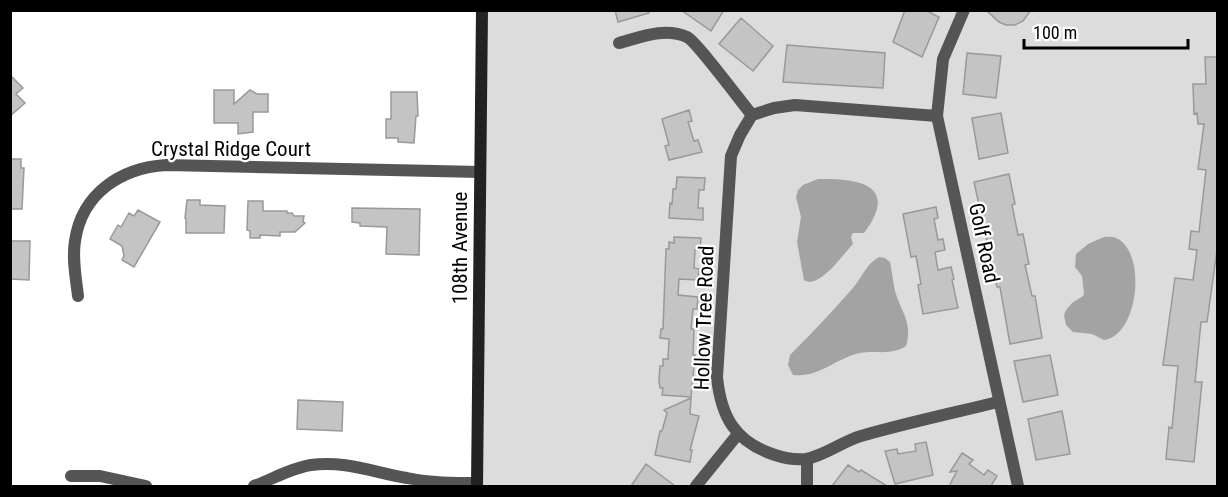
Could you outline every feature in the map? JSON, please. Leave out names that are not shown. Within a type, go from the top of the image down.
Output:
[{"type":"street","name":"108th Avenue","points":[[477,485],[482,10]]},
{"type":"street","name":"Golf Road","points":[[964,10],[943,59],[937,116],[1018,486]]},
{"type":"street","points":[[620,43],[651,34],[673,33],[689,38],[752,115],[774,108],[795,105],[937,116]]},
{"type":"street","name":"Hollow Tree Road","points":[[752,115],[731,156],[717,377],[719,398],[727,418],[738,434],[759,450],[785,458],[807,459]]},
{"type":"street","name":"Crystal Ridge Court","points":[[78,296],[74,260],[75,240],[81,221],[98,194],[122,175],[132,171],[166,165],[480,172]]},
{"type":"street","points":[[807,486],[807,459],[858,436],[999,402]]},
{"type":"street","points":[[696,486],[738,434]]},
{"type":"street","points":[[254,486],[294,470],[312,465],[333,464],[407,478],[477,485]]},
{"type":"street","points":[[70,476],[100,476],[146,486]]},
{"type":"shaded area","points":[[481,11],[1217,11],[1217,486],[479,486]]},
{"type":"shaded area","points":[[818,179],[848,180],[860,183],[870,188],[876,195],[878,204],[874,217],[864,233],[853,233],[851,237],[853,244],[823,276],[810,282],[804,280],[797,242],[801,217],[796,197],[803,185]]},
{"type":"shaded area","points":[[1104,237],[1116,238],[1127,248],[1133,261],[1135,294],[1125,325],[1116,335],[1104,340],[1092,334],[1073,332],[1066,325],[1064,315],[1072,303],[1084,294],[1082,276],[1075,267],[1076,254],[1088,244]]},
{"type":"shaded area","points":[[879,257],[890,262],[895,291],[907,324],[906,346],[889,352],[860,353],[811,374],[793,375],[788,365],[790,355],[844,298],[870,264]]},
{"type":"building","points":[[615,10],[649,10],[649,13],[618,22]]},
{"type":"building","points":[[681,10],[724,10],[711,31]]},
{"type":"building","points":[[905,10],[925,10],[939,17],[922,57],[893,42]]},
{"type":"building","points":[[986,10],[1031,10],[1023,21],[1015,25],[1006,25]]},
{"type":"building","points":[[741,18],[773,46],[753,71],[719,44]]},
{"type":"building","points":[[787,45],[885,53],[883,88],[783,82]]},
{"type":"building","points":[[967,53],[1001,56],[996,98],[963,94]]},
{"type":"building","points":[[1205,57],[1218,57],[1218,243],[1207,322],[1201,322],[1195,382],[1202,382],[1194,462],[1166,459],[1169,427],[1172,428],[1178,366],[1163,365],[1175,278],[1193,280],[1197,250],[1189,249],[1191,231],[1199,232],[1206,170],[1198,169],[1204,124],[1198,124],[1197,113],[1194,114],[1193,84],[1206,84]]},
{"type":"building","points":[[10,75],[23,88],[16,94],[25,103],[10,116]]},
{"type":"building","points":[[214,90],[234,90],[234,104],[250,90],[257,94],[268,94],[268,112],[253,112],[253,132],[238,134],[238,123],[214,123]]},
{"type":"building","points":[[391,92],[417,92],[418,116],[416,116],[414,143],[398,142],[398,138],[386,138],[386,119],[391,119]]},
{"type":"building","points":[[689,110],[692,121],[688,122],[694,141],[698,140],[702,152],[669,160],[665,146],[669,145],[662,119]]},
{"type":"building","points":[[1001,113],[1008,153],[979,159],[972,118]]},
{"type":"building","points":[[10,159],[21,159],[21,168],[24,168],[22,209],[10,209]]},
{"type":"building","points":[[1009,174],[1018,235],[1023,234],[1029,264],[1025,265],[1032,296],[1035,296],[1042,338],[1010,344],[1000,287],[997,287],[974,182]]},
{"type":"building","points":[[677,177],[705,178],[704,190],[699,190],[698,208],[703,208],[703,220],[669,218],[670,203],[672,204]]},
{"type":"building","points":[[187,200],[200,200],[200,205],[225,206],[224,233],[186,233]]},
{"type":"building","points":[[248,201],[263,201],[263,211],[287,211],[294,216],[304,216],[303,222],[305,223],[295,232],[280,232],[280,236],[260,235],[260,238],[250,238],[250,231],[247,230]]},
{"type":"building","points":[[936,207],[938,218],[934,219],[938,240],[943,239],[945,250],[935,252],[938,270],[951,267],[958,308],[923,314],[916,256],[911,257],[903,214]]},
{"type":"building","points":[[352,208],[420,209],[419,255],[386,254],[387,227],[360,226],[360,223],[352,222]]},
{"type":"building","points":[[138,210],[160,222],[134,267],[122,260],[124,256],[122,246],[110,239],[118,225],[121,227],[129,213],[134,216]]},
{"type":"building","points":[[674,237],[701,238],[700,250],[695,250],[694,268],[699,269],[698,280],[679,279],[678,295],[698,297],[697,309],[693,309],[691,329],[694,329],[693,355],[695,355],[691,397],[662,395],[663,388],[660,388],[659,381],[660,366],[663,366],[663,359],[668,359],[669,339],[660,338],[661,329],[663,329],[666,249],[669,249],[669,242],[674,243]]},
{"type":"building","points":[[10,241],[30,241],[29,280],[10,279]]},
{"type":"building","points":[[1050,355],[1058,395],[1023,402],[1014,361]]},
{"type":"building","points":[[691,398],[690,414],[699,416],[690,450],[692,450],[690,462],[655,455],[667,413],[664,410]]},
{"type":"building","points":[[298,400],[343,402],[342,431],[297,429]]},
{"type":"building","points":[[1062,411],[1070,454],[1036,460],[1028,419]]},
{"type":"building","points":[[926,442],[933,475],[895,484],[885,451],[897,449],[898,454],[916,451],[915,444]]},
{"type":"building","points":[[962,453],[973,460],[969,464],[984,475],[988,470],[997,476],[991,486],[949,486],[957,471],[950,472]]},
{"type":"building","points":[[646,464],[675,486],[631,486]]},
{"type":"building","points":[[848,465],[859,472],[861,470],[887,486],[832,486]]}]
